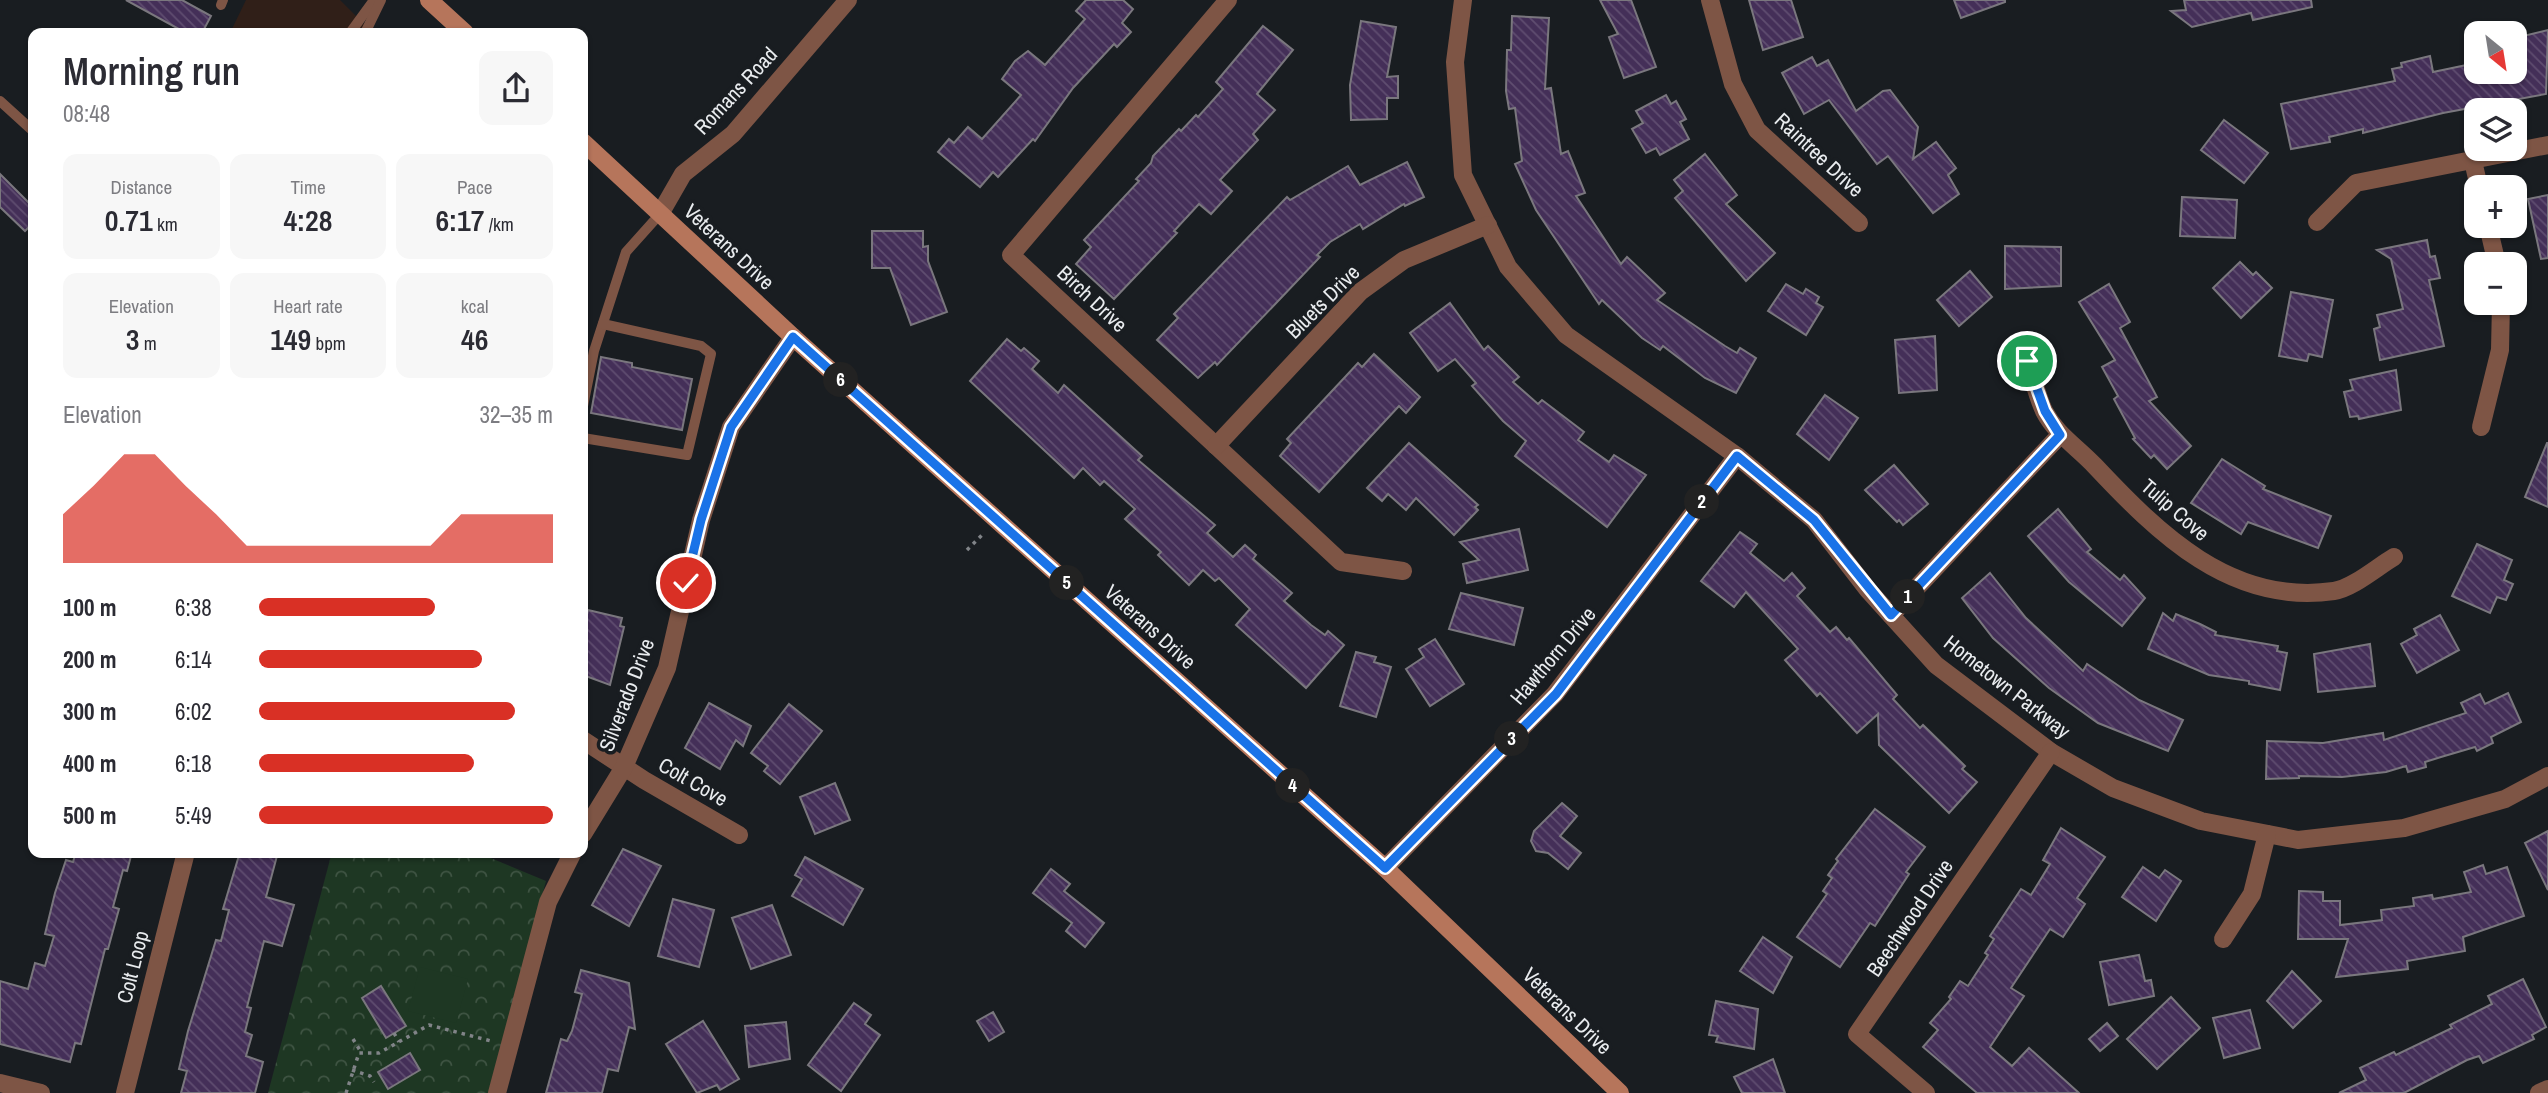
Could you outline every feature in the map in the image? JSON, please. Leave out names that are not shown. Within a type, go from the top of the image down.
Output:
[{"type":"main road","points":[[429,0],[460,28]]},
{"type":"main road","name":"Veterans Drive","points":[[588,147],[793,337],[1385,868],[1620,1093]]},
{"type":"street","name":"Romans Road","points":[[660,214],[683,174],[733,134],[848,0]]},
{"type":"street","name":"Birch Drive","points":[[1228,0],[1011,255],[1341,562],[1403,571]]},
{"type":"street","name":"Hometown Parkway","points":[[1463,0],[1455,62],[1463,175],[1508,267],[1566,335],[1737,456],[1814,520],[1891,615],[1936,665],[2051,752],[2113,788],[2201,821],[2298,840],[2404,828],[2505,799],[2548,775]]},
{"type":"street","name":"Raintree Drive","points":[[1710,0],[1733,84],[1757,130],[1859,222]]},
{"type":"street","points":[[2527,149],[2548,145]]},
{"type":"street","points":[[2318,222],[2357,183],[2473,161],[2476,175]]},
{"type":"street","name":"Bluets Drive","points":[[1216,446],[1360,292],[1404,260],[1488,225]]},
{"type":"street","points":[[2481,427],[2500,350],[2501,315]]},
{"type":"street","name":"Silverado Drive","points":[[588,826],[624,767],[667,668],[701,520],[731,427],[793,337]]},
{"type":"street","name":"Tulip Cove","points":[[2027,361],[2045,411],[2060,435],[2080,450],[2150,525],[2203,564],[2237,579],[2304,593],[2337,591],[2394,557]]},
{"type":"street","points":[[1891,615],[2060,435]]},
{"type":"street","name":"Hawthorn Drive","points":[[1385,868],[1556,694],[1737,456]]},
{"type":"street","points":[[588,743],[624,767]]},
{"type":"street","name":"Beechwood Drive","points":[[1926,1093],[1857,1034],[2051,752]]},
{"type":"street","name":"Colt Cove","points":[[624,767],[739,835]]},
{"type":"street","points":[[2223,939],[2252,894],[2267,834]]},
{"type":"street","name":"Colt Loop","points":[[125,1093],[184,858]]},
{"type":"street","points":[[496,1093],[548,902],[570,858]]},
{"type":"street","points":[[0,1083],[41,1093]]},
{"type":"street","points":[[2539,1093],[2548,1089]]},
{"type":"lane","points":[[354,28],[374,0]]},
{"type":"lane","points":[[367,28],[381,0]]},
{"type":"lane","points":[[1,105],[28,127]]},
{"type":"lane","points":[[588,386],[603,324],[626,252],[660,214]]},
{"type":"lane","points":[[588,439],[687,455],[711,354],[701,346],[603,324]]},
{"type":"path","points":[[967,550],[997,520]]},
{"type":"path","points":[[432,1026],[434,1017]]},
{"type":"path","points":[[346,1093],[356,1056],[361,1052],[379,1054],[432,1026],[496,1043]]},
{"type":"path","points":[[394,1033],[399,1042]]},
{"type":"path","points":[[353,1039],[361,1052]]},
{"type":"path","points":[[352,1070],[370,1076],[374,1082]]},
{"type":"shaded area","points":[[246,0],[340,0],[368,28],[232,28]]},
{"type":"green space","points":[[330,858],[490,858],[546,881],[488,1093],[268,1093]]},
{"type":"green space","points":[[420,967],[468,979],[456,1023],[408,1011]]},
{"type":"building","points":[[126,0],[182,0],[211,16],[205,28],[177,28]]},
{"type":"building","points":[[1086,0],[1123,0],[1133,9],[1122,23],[1131,32],[1117,47],[1114,44],[1073,88],[1035,141],[1033,139],[998,177],[993,172],[980,187],[938,152],[949,139],[954,143],[968,127],[982,139],[1021,95],[1002,79],[1015,61],[1028,51],[1045,65],[1085,19],[1076,11]]},
{"type":"building","points":[[1600,0],[1631,0],[1656,67],[1624,78],[1609,37],[1618,34]]},
{"type":"building","points":[[1749,0],[1791,0],[1803,37],[1763,50]]},
{"type":"building","points":[[1954,0],[2005,0],[2005,2],[1961,18]]},
{"type":"building","points":[[2184,0],[2311,0],[2312,7],[2253,20],[2251,13],[2192,27],[2171,11],[2186,10]]},
{"type":"building","points":[[1512,16],[1549,18],[1545,89],[1551,88],[1561,154],[1568,151],[1585,193],[1576,196],[1621,264],[1627,257],[1665,293],[1657,300],[1725,346],[1737,353],[1740,348],[1756,358],[1736,393],[1705,378],[1663,346],[1660,350],[1642,338],[1602,300],[1599,304],[1536,210],[1515,164],[1522,161],[1515,108],[1509,109],[1506,91],[1507,50],[1511,50]]},
{"type":"building","points":[[1361,21],[1396,27],[1387,77],[1398,76],[1398,98],[1387,98],[1387,119],[1351,120],[1350,85]]},
{"type":"building","points":[[1263,26],[1293,50],[1257,94],[1275,110],[1253,134],[1258,140],[1220,180],[1232,191],[1211,214],[1199,204],[1174,231],[1177,233],[1114,299],[1076,264],[1091,247],[1084,240],[1139,181],[1136,179],[1151,163],[1153,156],[1179,129],[1181,131],[1196,115],[1198,117],[1223,89],[1216,82]]},
{"type":"building","points":[[2548,30],[2546,94],[2524,98],[2464,98],[2464,109],[2363,133],[2363,129],[2329,137],[2330,142],[2291,149],[2281,104],[2395,81],[2392,69],[2402,67],[2401,63],[2430,56],[2433,72],[2464,66],[2464,84],[2527,84],[2527,35]]},
{"type":"building","points":[[1812,57],[1817,66],[1828,60],[1856,111],[1883,91],[1890,90],[1918,127],[1913,159],[1936,142],[1956,168],[1948,175],[1959,194],[1933,213],[1888,156],[1877,164],[1829,100],[1804,114],[1782,73]]},
{"type":"building","points":[[1666,95],[1671,104],[1676,101],[1686,119],[1680,122],[1689,139],[1660,155],[1656,148],[1646,153],[1632,129],[1643,123],[1636,111]]},
{"type":"building","points":[[2224,120],[2268,153],[2244,183],[2201,150]]},
{"type":"building","points":[[1705,154],[1737,195],[1726,204],[1775,253],[1746,281],[1675,198],[1683,191],[1674,180]]},
{"type":"building","points":[[1407,162],[1424,197],[1405,206],[1404,204],[1363,229],[1360,224],[1330,242],[1317,255],[1320,257],[1217,365],[1215,362],[1198,378],[1157,340],[1178,318],[1174,314],[1287,197],[1290,200],[1348,166],[1360,185]]},
{"type":"building","points":[[0,174],[28,202],[28,228],[25,231],[0,207]]},
{"type":"building","points":[[2548,195],[2548,258],[2541,259],[2528,199]]},
{"type":"building","points":[[2182,197],[2237,200],[2235,238],[2180,236]]},
{"type":"building","points":[[872,231],[923,231],[923,247],[928,246],[928,261],[947,312],[911,325],[890,268],[872,268]]},
{"type":"building","points":[[2427,240],[2430,257],[2435,256],[2440,278],[2429,280],[2444,346],[2380,360],[2374,329],[2380,327],[2377,315],[2403,309],[2391,259],[2377,250]]},
{"type":"building","points":[[2005,246],[2061,247],[2061,286],[2005,289]]},
{"type":"building","points":[[2240,262],[2253,275],[2256,272],[2272,288],[2241,318],[2213,288]]},
{"type":"building","points":[[1970,271],[1992,297],[1959,326],[1937,300]]},
{"type":"building","points":[[1786,284],[1803,294],[1806,289],[1819,297],[1816,303],[1823,307],[1806,335],[1768,311]]},
{"type":"building","points":[[2109,284],[2130,322],[2120,328],[2157,397],[2149,401],[2191,446],[2167,469],[2154,455],[2151,458],[2133,439],[2135,438],[2114,399],[2118,396],[2102,367],[2115,360],[2079,302]]},
{"type":"building","points":[[2291,292],[2333,300],[2322,357],[2309,354],[2307,361],[2279,356]]},
{"type":"building","points":[[1450,303],[1484,350],[1488,346],[1519,377],[1513,382],[1538,404],[1542,400],[1584,432],[1578,440],[1609,462],[1614,455],[1646,475],[1607,527],[1515,456],[1526,441],[1503,421],[1472,386],[1476,383],[1455,359],[1438,371],[1410,333]]},
{"type":"building","points":[[1935,336],[1937,390],[1899,393],[1895,340]]},
{"type":"building","points":[[1007,339],[1021,351],[1024,348],[1039,361],[1032,369],[1058,393],[1064,385],[1142,456],[1138,460],[1215,525],[1207,533],[1233,557],[1245,545],[1256,555],[1253,559],[1292,593],[1284,601],[1311,625],[1325,635],[1328,631],[1344,645],[1306,688],[1236,625],[1250,609],[1219,578],[1215,581],[1203,570],[1189,585],[1158,555],[1161,552],[1125,519],[1135,509],[1104,481],[1100,485],[1083,468],[1074,478],[970,381]]},
{"type":"building","points":[[1374,354],[1420,397],[1406,413],[1399,406],[1319,492],[1280,456],[1291,443],[1287,439],[1358,363],[1362,367]]},
{"type":"building","points":[[601,357],[632,363],[632,367],[692,379],[682,430],[591,413]]},
{"type":"building","points":[[2396,370],[2401,410],[2359,419],[2358,416],[2350,417],[2344,392],[2353,390],[2350,380]]},
{"type":"building","points":[[1825,395],[1858,418],[1829,460],[1797,434]]},
{"type":"building","points":[[1409,443],[1478,505],[1475,507],[1478,510],[1454,535],[1416,498],[1406,510],[1388,494],[1382,501],[1367,488]]},
{"type":"building","points":[[2548,443],[2548,507],[2525,497]]},
{"type":"building","points":[[2222,459],[2265,486],[2263,489],[2331,516],[2318,548],[2248,522],[2241,534],[2191,503]]},
{"type":"building","points":[[1894,465],[1928,504],[1903,525],[1865,490]]},
{"type":"building","points":[[2058,509],[2091,549],[2087,552],[2120,580],[2124,575],[2145,598],[2122,626],[2069,582],[2028,536]]},
{"type":"building","points":[[1519,529],[1528,570],[1467,583],[1463,564],[1479,560],[1460,542]]},
{"type":"building","points":[[1740,532],[1757,544],[1750,553],[1784,581],[1792,573],[1805,588],[1797,596],[1830,632],[1836,627],[1847,640],[1849,638],[1897,695],[1893,699],[1920,728],[1923,725],[1965,766],[1962,769],[1977,782],[1949,813],[1879,745],[1878,714],[1857,733],[1820,693],[1817,696],[1785,660],[1798,649],[1746,592],[1734,607],[1701,581]]},
{"type":"building","points":[[2477,544],[2512,560],[2504,580],[2513,584],[2506,600],[2497,597],[2490,613],[2452,596]]},
{"type":"building","points":[[1990,573],[2026,618],[2083,671],[2087,664],[2139,700],[2183,720],[2168,751],[2098,723],[2049,688],[1993,638],[1962,598]]},
{"type":"building","points":[[1461,593],[1523,608],[1514,645],[1449,629]]},
{"type":"building","points":[[588,610],[622,618],[620,626],[624,627],[610,685],[588,677]]},
{"type":"building","points":[[2163,613],[2173,621],[2176,614],[2200,624],[2216,632],[2215,635],[2278,646],[2277,651],[2287,653],[2280,690],[2249,684],[2249,681],[2209,675],[2148,649]]},
{"type":"building","points":[[2440,615],[2459,650],[2417,673],[2401,644],[2417,635],[2414,629]]},
{"type":"building","points":[[1435,639],[1464,684],[1430,706],[1406,669],[1424,657],[1419,649]]},
{"type":"building","points":[[2370,644],[2375,686],[2318,692],[2314,654]]},
{"type":"building","points":[[1356,652],[1376,657],[1374,662],[1391,667],[1376,717],[1340,706]]},
{"type":"building","points":[[2508,693],[2521,722],[2491,737],[2493,743],[2477,751],[2475,747],[2441,757],[2425,762],[2426,767],[2408,772],[2406,766],[2386,772],[2342,777],[2299,776],[2266,779],[2267,741],[2323,743],[2383,733],[2384,740],[2466,713],[2461,703],[2480,694],[2485,704]]},
{"type":"building","points":[[709,703],[751,726],[743,746],[736,740],[720,769],[685,748]]},
{"type":"building","points":[[789,704],[822,731],[780,784],[764,771],[768,766],[751,753]]},
{"type":"building","points":[[835,783],[850,820],[815,834],[800,797]]},
{"type":"building","points":[[1562,803],[1577,816],[1560,836],[1581,853],[1568,869],[1548,853],[1536,851],[1531,841],[1534,831]]},
{"type":"building","points":[[1875,809],[1925,847],[1906,872],[1909,874],[1875,926],[1870,923],[1840,967],[1797,937],[1827,894],[1823,891],[1832,878],[1828,875],[1838,861],[1836,859]]},
{"type":"building","points":[[2061,828],[2105,857],[2077,898],[2085,904],[2063,937],[2050,929],[2011,988],[2024,996],[1990,1047],[2012,1066],[2029,1048],[2079,1093],[1977,1093],[1923,1047],[1938,1030],[1930,1023],[1951,999],[1949,997],[1960,981],[1968,986],[1988,955],[1985,953],[1994,939],[1990,936],[2021,889],[2031,895],[2050,864],[2043,860]]},
{"type":"building","points":[[2548,831],[2548,890],[2525,843]]},
{"type":"building","points":[[623,849],[661,866],[629,926],[592,905]]},
{"type":"building","points":[[805,857],[863,889],[843,925],[792,896],[802,879],[795,875]]},
{"type":"building","points":[[74,858],[130,858],[127,871],[123,870],[113,907],[119,909],[108,949],[105,949],[81,1044],[75,1043],[70,1062],[0,1044],[0,981],[28,989],[35,963],[45,966],[54,936],[45,934],[55,893],[66,860],[73,862]]},
{"type":"building","points":[[238,858],[276,858],[266,897],[294,905],[282,946],[264,941],[247,1007],[251,1008],[245,1032],[252,1035],[246,1056],[263,1062],[255,1093],[181,1093],[187,1071],[179,1069],[216,940],[221,941],[229,910],[223,909]]},
{"type":"building","points":[[2483,865],[2486,874],[2507,867],[2524,916],[2463,937],[2465,951],[2407,961],[2408,969],[2336,977],[2348,939],[2298,939],[2299,891],[2323,892],[2323,901],[2340,901],[2340,925],[2382,920],[2381,910],[2414,906],[2413,898],[2432,895],[2433,899],[2471,892],[2464,872]]},
{"type":"building","points":[[2143,867],[2159,878],[2165,870],[2181,881],[2156,921],[2122,897]]},
{"type":"building","points":[[1051,869],[1070,884],[1064,891],[1104,923],[1085,947],[1066,931],[1072,923],[1033,893]]},
{"type":"building","points":[[673,899],[714,910],[699,967],[658,956]]},
{"type":"building","points":[[772,905],[791,955],[751,969],[732,918]]},
{"type":"building","points":[[1763,937],[1792,957],[1773,993],[1740,971]]},
{"type":"building","points":[[2139,955],[2145,981],[2151,980],[2154,996],[2109,1005],[2100,962]]},
{"type":"building","points":[[581,970],[629,983],[635,1029],[629,1027],[618,1071],[608,1069],[602,1093],[546,1093],[561,1039],[567,1041],[572,1031],[582,994],[575,992]]},
{"type":"building","points":[[2292,971],[2321,1001],[2293,1028],[2267,1001]]},
{"type":"building","points":[[2523,979],[2546,1027],[2532,1035],[2534,1039],[2483,1063],[2479,1056],[2467,1060],[2404,1093],[2339,1093],[2366,1080],[2360,1068],[2394,1052],[2396,1055],[2452,1028],[2450,1025],[2492,1004],[2488,996]]},
{"type":"building","points":[[381,986],[406,1026],[386,1038],[362,998]]},
{"type":"building","points":[[2171,997],[2200,1028],[2157,1069],[2127,1039]]},
{"type":"building","points":[[1716,1001],[1758,1009],[1754,1049],[1716,1042],[1718,1036],[1709,1035]]},
{"type":"building","points":[[854,1003],[871,1015],[865,1024],[880,1035],[841,1091],[808,1065]]},
{"type":"building","points":[[2250,1010],[2260,1048],[2224,1058],[2213,1018]]},
{"type":"building","points":[[993,1012],[1004,1032],[989,1041],[977,1021]]},
{"type":"building","points":[[703,1021],[739,1079],[720,1090],[717,1085],[697,1093],[666,1044]]},
{"type":"building","points":[[786,1022],[790,1059],[749,1067],[745,1026]]},
{"type":"building","points":[[2107,1023],[2118,1036],[2100,1051],[2089,1039]]},
{"type":"building","points":[[410,1053],[420,1070],[388,1089],[378,1072]]},
{"type":"building","points":[[1773,1059],[1785,1093],[1742,1093],[1734,1077]]},
{"type":"route","points":[[686,583],[701,520],[731,427],[793,337],[1385,868],[1556,694],[1737,456],[1814,520],[1868,590],[1891,615],[2060,435],[2045,411],[2027,361]]}]
